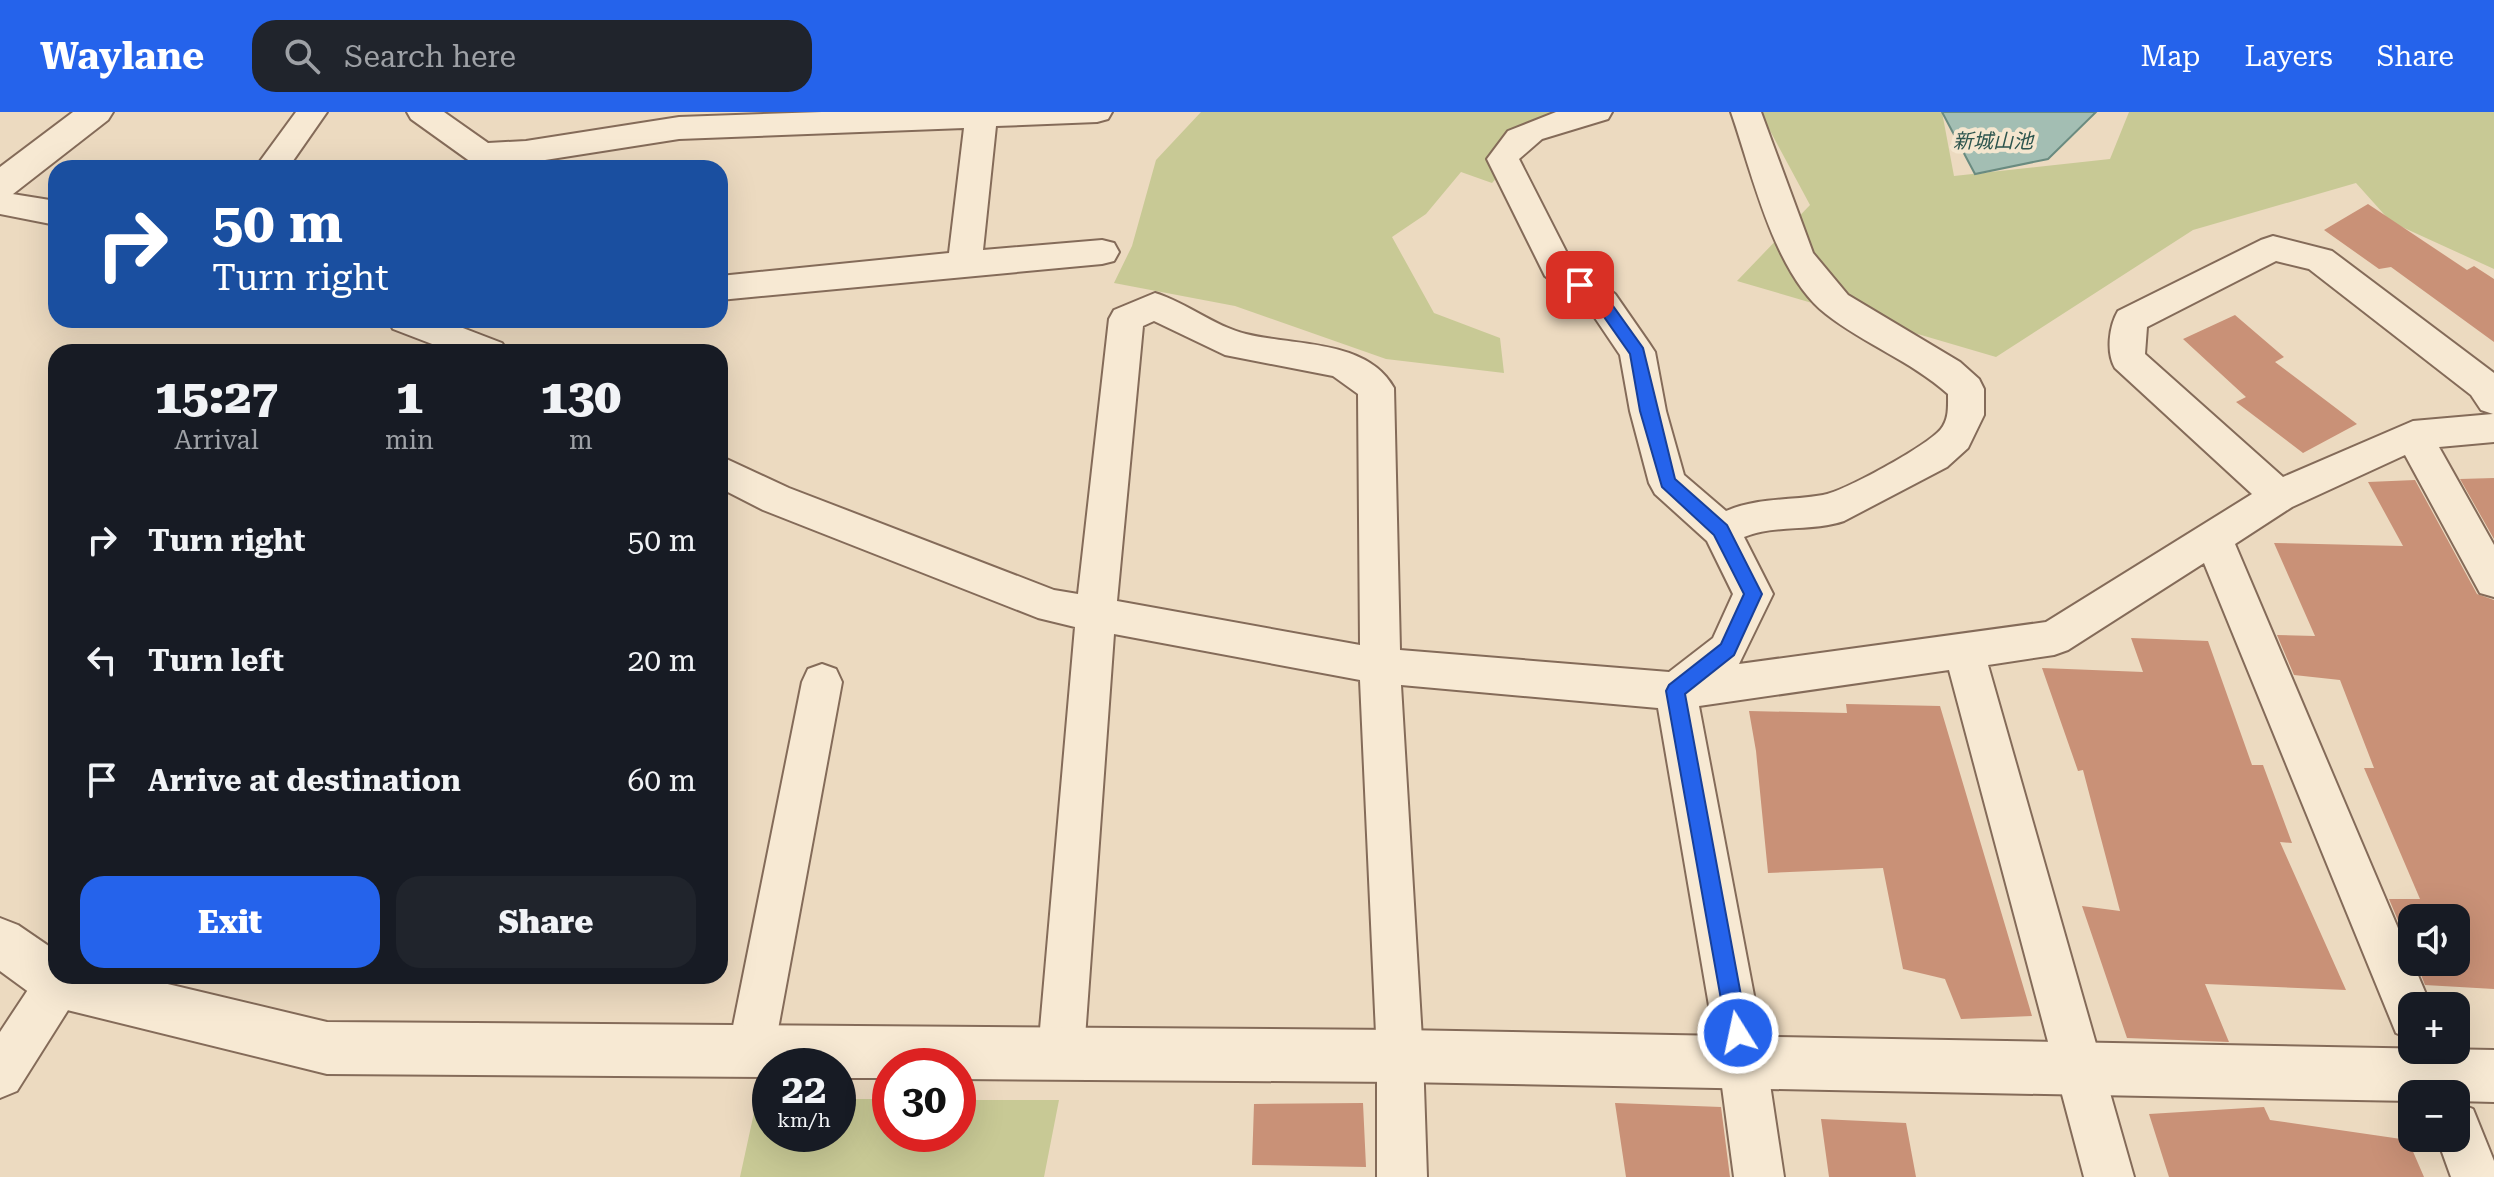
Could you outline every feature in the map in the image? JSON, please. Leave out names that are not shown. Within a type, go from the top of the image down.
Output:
[{"type":"street","points":[[6,174],[96,112]]},
{"type":"street","points":[[277,160],[312,112]]},
{"type":"street","points":[[422,112],[482,154],[526,152],[679,128],[1097,112]]},
{"type":"street","points":[[1597,112],[1522,134],[1509,144],[1503,159],[1557,267],[1603,303],[1637,352],[1648,411],[1668,483],[1721,530],[1753,594],[1727,650],[1676,691]]},
{"type":"street","points":[[1721,530],[1754,516],[1831,510],[1934,457],[1955,438],[1966,415],[1966,389],[1917,352],[1836,304],[1798,258],[1746,112]]},
{"type":"street","points":[[965,264],[981,117]]},
{"type":"street","points":[[0,203],[48,212]]},
{"type":"street","points":[[2279,496],[2127,359],[2130,320],[2273,248],[2320,260],[2484,385],[2494,400]]},
{"type":"street","points":[[728,287],[1102,252]]},
{"type":"street","points":[[1061,1052],[1096,612],[1126,319],[1155,306],[1237,346],[1342,364],[1376,388],[1380,666],[1400,1056],[1402,1177]]},
{"type":"street","points":[[425,328],[468,344]]},
{"type":"street","points":[[728,475],[776,499],[1052,606],[1380,666],[1676,691],[2054,638],[2279,496],[2413,435],[2494,428]]},
{"type":"street","points":[[2413,435],[2494,581]]},
{"type":"street","points":[[2213,538],[2402,992]]},
{"type":"street","points":[[1964,651],[2109,1177]]},
{"type":"street","points":[[751,1051],[822,682]]},
{"type":"street","points":[[1676,691],[1743,1064],[1759,1177]]},
{"type":"street","points":[[0,942],[48,975]]},
{"type":"street","points":[[0,1074],[58,984]]},
{"type":"street","points":[[63,984],[327,1048],[1400,1056],[2494,1076]]},
{"type":"street","points":[[2466,1152],[2476,1177]]},
{"type":"green space","points":[[1201,112],[1556,112],[1492,183],[1461,172],[1426,214],[1392,237],[1434,313],[1500,338],[1504,373],[1386,359],[1235,306],[1114,283],[1132,246],[1156,160]]},
{"type":"green space","points":[[1760,112],[1942,112],[1954,176],[2110,159],[2129,112],[2494,112],[2494,269],[2391,222],[2356,183],[2193,230],[1996,357],[1737,281],[1810,205]]},
{"type":"green space","points":[[856,1099],[872,1099],[872,1152],[976,1152],[976,1100],[1059,1100],[1044,1177],[740,1177],[752,1122],[752,1152],[856,1152]]},
{"type":"water","name":"新城山池","points":[[1942,112],[2096,112],[2048,159],[1975,174]]},
{"type":"building","points":[[2368,204],[2467,270],[2474,266],[2494,279],[2494,342],[2391,267],[2379,269],[2324,230]]},
{"type":"building","points":[[2235,315],[2284,357],[2275,362],[2357,424],[2303,453],[2236,402],[2246,397],[2183,339]]},
{"type":"building","points":[[2494,478],[2494,539],[2460,479]]},
{"type":"building","points":[[2415,480],[2477,594],[2494,600],[2494,989],[2425,985],[2421,976],[2470,976],[2470,904],[2398,904],[2398,921],[2389,899],[2420,899],[2364,768],[2374,768],[2340,680],[2294,675],[2277,635],[2315,636],[2274,543],[2403,546],[2368,482]]},
{"type":"building","points":[[2131,638],[2208,641],[2252,765],[2263,765],[2292,843],[2280,842],[2346,990],[2205,984],[2229,1042],[2127,1038],[2082,906],[2120,911],[2083,770],[2078,771],[2042,668],[2143,672]]},
{"type":"building","points":[[1846,704],[1940,706],[2032,1016],[1961,1019],[1945,979],[1903,969],[1883,868],[1768,873],[1749,711],[1847,713]]},
{"type":"building","points":[[1363,1103],[1366,1167],[1252,1165],[1254,1104]]},
{"type":"building","points":[[1615,1103],[1721,1107],[1730,1177],[1626,1177]]},
{"type":"building","points":[[2264,1107],[2270,1120],[2398,1139],[2398,1152],[2413,1152],[2424,1177],[2169,1177],[2149,1114]]},
{"type":"building","points":[[1821,1119],[1906,1123],[1916,1177],[1829,1177]]},
{"type":"route","points":[[1580,285],[1603,303],[1637,352],[1648,411],[1668,483],[1721,530],[1753,594],[1727,650],[1676,691],[1738,1033]]}]
